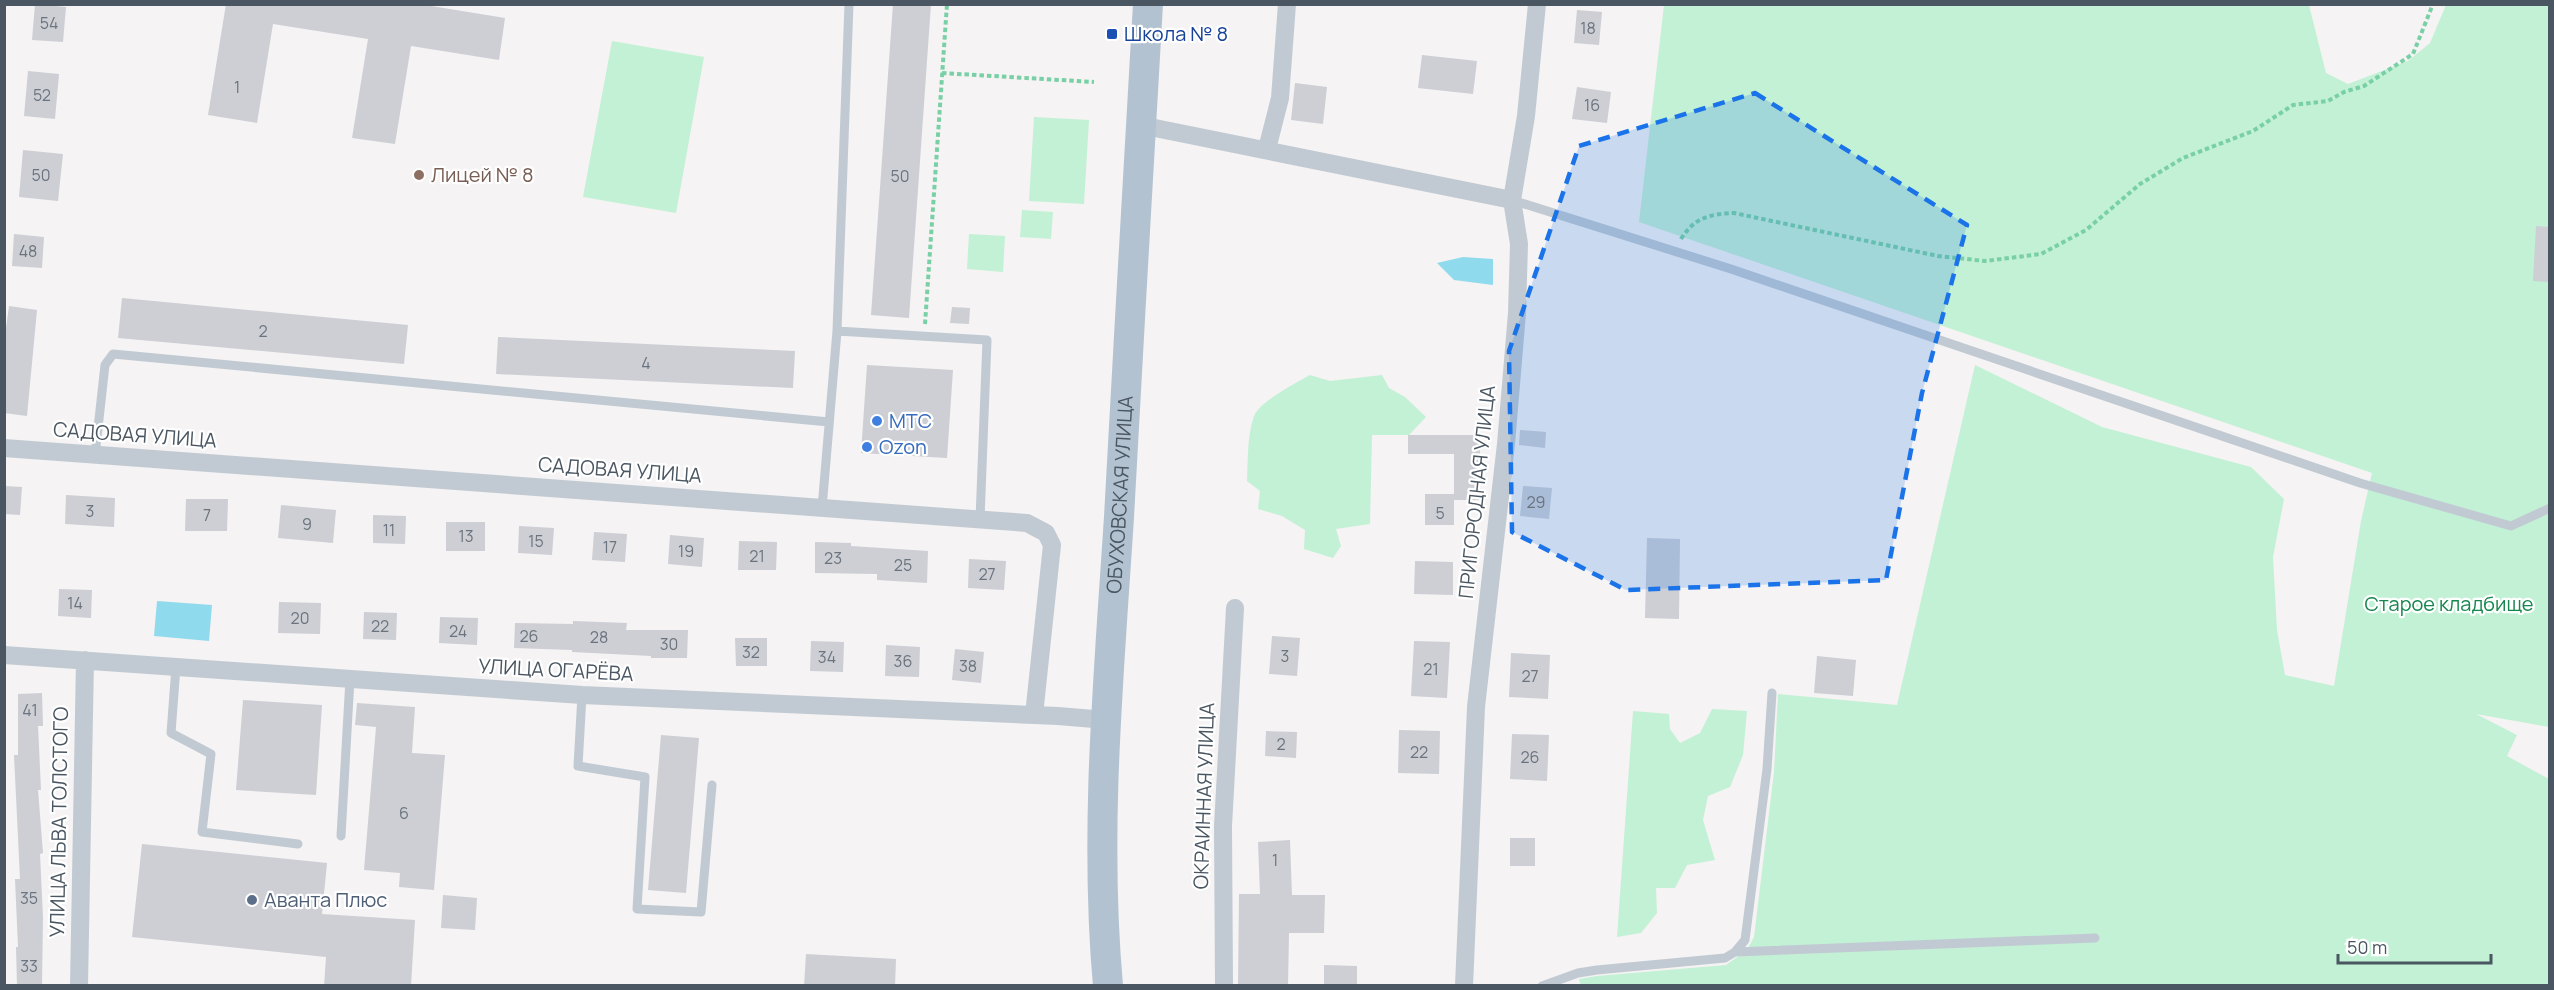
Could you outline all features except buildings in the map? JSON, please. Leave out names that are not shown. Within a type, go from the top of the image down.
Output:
[{"type":"main road","name":"ОБУХОВСКАЯ УЛИЦА","points":[[1108,986],[1102,920],[1101,859],[1106,720],[1148,4]]},
{"type":"street","points":[[1267,149],[1280,98],[1287,4]]},
{"type":"street","name":"ПРИГОРОДНАЯ УЛИЦА","points":[[1464,986],[1476,707],[1506,444],[1517,313],[1519,244],[1512,200],[1526,116],[1537,4]]},
{"type":"street","points":[[1140,125],[1512,200]]},
{"type":"street","name":"САДОВАЯ УЛИЦА","points":[[4,448],[1027,523],[1046,534],[1052,545],[1034,715]]},
{"type":"street","name":"ОКРАИННАЯ УЛИЦА","points":[[1224,986],[1223,826],[1235,608]]},
{"type":"street","name":"УЛИЦА ОГАРЁВА","points":[[4,655],[582,695],[1106,720]]},
{"type":"street","name":"УЛИЦА ЛЬВА ТОЛСТОГО","points":[[79,986],[85,660]]},
{"type":"lane","points":[[822,508],[837,331],[849,4]]},
{"type":"lane","points":[[1512,200],[1674,251],[2360,483],[2511,526],[2550,508]]},
{"type":"lane","points":[[837,331],[987,340],[980,519]]},
{"type":"lane","points":[[95,455],[105,365],[113,354],[829,422]]},
{"type":"lane","points":[[176,667],[171,733],[211,754],[202,832],[298,844]]},
{"type":"lane","points":[[341,836],[350,679]]},
{"type":"lane","points":[[1542,986],[1587,971],[1725,958],[1735,952],[1745,940],[1767,768],[1772,693]]},
{"type":"lane","points":[[582,695],[578,766],[645,777],[637,909],[701,912],[712,785]]},
{"type":"lane","points":[[1735,952],[2095,938]]},
{"type":"path","points":[[924,336],[947,4]]},
{"type":"path","points":[[1674,251],[1690,225],[1714,214],[1734,213],[1938,256],[1985,261],[2041,254],[2086,230],[2140,184],[2176,162],[2253,131],[2293,105],[2328,101],[2344,92],[2364,86],[2413,54],[2433,4]]},
{"type":"path","points":[[942,73],[1094,82]]},
{"type":"highlighted area","points":[[1755,93],[1967,225],[1922,393],[1886,580],[1626,590],[1512,532],[1509,351],[1579,146]]},
{"type":"green space","name":"Старое кладбище","points":[[1664,5],[2309,5],[2326,73],[2348,84],[2408,61],[2430,43],[2446,5],[2549,5],[2549,727],[2476,714],[2517,735],[2507,756],[2549,779],[2549,985],[1581,986],[1579,979],[1597,976],[1726,965],[1747,950],[1754,937],[1774,772],[1778,694],[1897,705],[1975,365],[2102,427],[2251,467],[2284,499],[2273,557],[2277,630],[2285,675],[2334,686],[2361,521],[2372,473],[1639,222]]},
{"type":"green space","points":[[612,41],[704,57],[676,213],[583,197]]},
{"type":"green space","points":[[1034,117],[1089,120],[1084,204],[1029,201]]},
{"type":"green space","points":[[1022,210],[1053,212],[1051,239],[1020,237]]},
{"type":"green space","points":[[969,234],[1005,236],[1003,272],[967,269]]},
{"type":"green space","points":[[1310,375],[1330,381],[1382,375],[1389,388],[1405,397],[1426,417],[1409,435],[1372,435],[1370,524],[1336,529],[1341,546],[1333,558],[1304,549],[1305,530],[1282,516],[1258,509],[1260,491],[1247,481],[1249,440],[1254,416],[1270,399]]},
{"type":"green space","points":[[1712,709],[1747,711],[1743,755],[1730,787],[1708,796],[1703,820],[1715,860],[1687,865],[1675,888],[1656,888],[1657,913],[1641,933],[1617,937],[1633,711],[1669,714],[1670,729],[1680,743],[1700,733]]},
{"type":"water","points":[[1463,257],[1493,259],[1493,285],[1454,280],[1437,263]]},
{"type":"water","points":[[157,601],[212,605],[209,641],[154,636]]},
{"type":"place","name":"Школа № 8","points":[[1112,34]]},
{"type":"place","name":"Лицей № 8","points":[[419,175]]},
{"type":"place","name":"МТС","points":[[877,421]]},
{"type":"place","name":"Ozon","points":[[867,447]]},
{"type":"place","name":"Аванта Плюс","points":[[252,900]]}]
